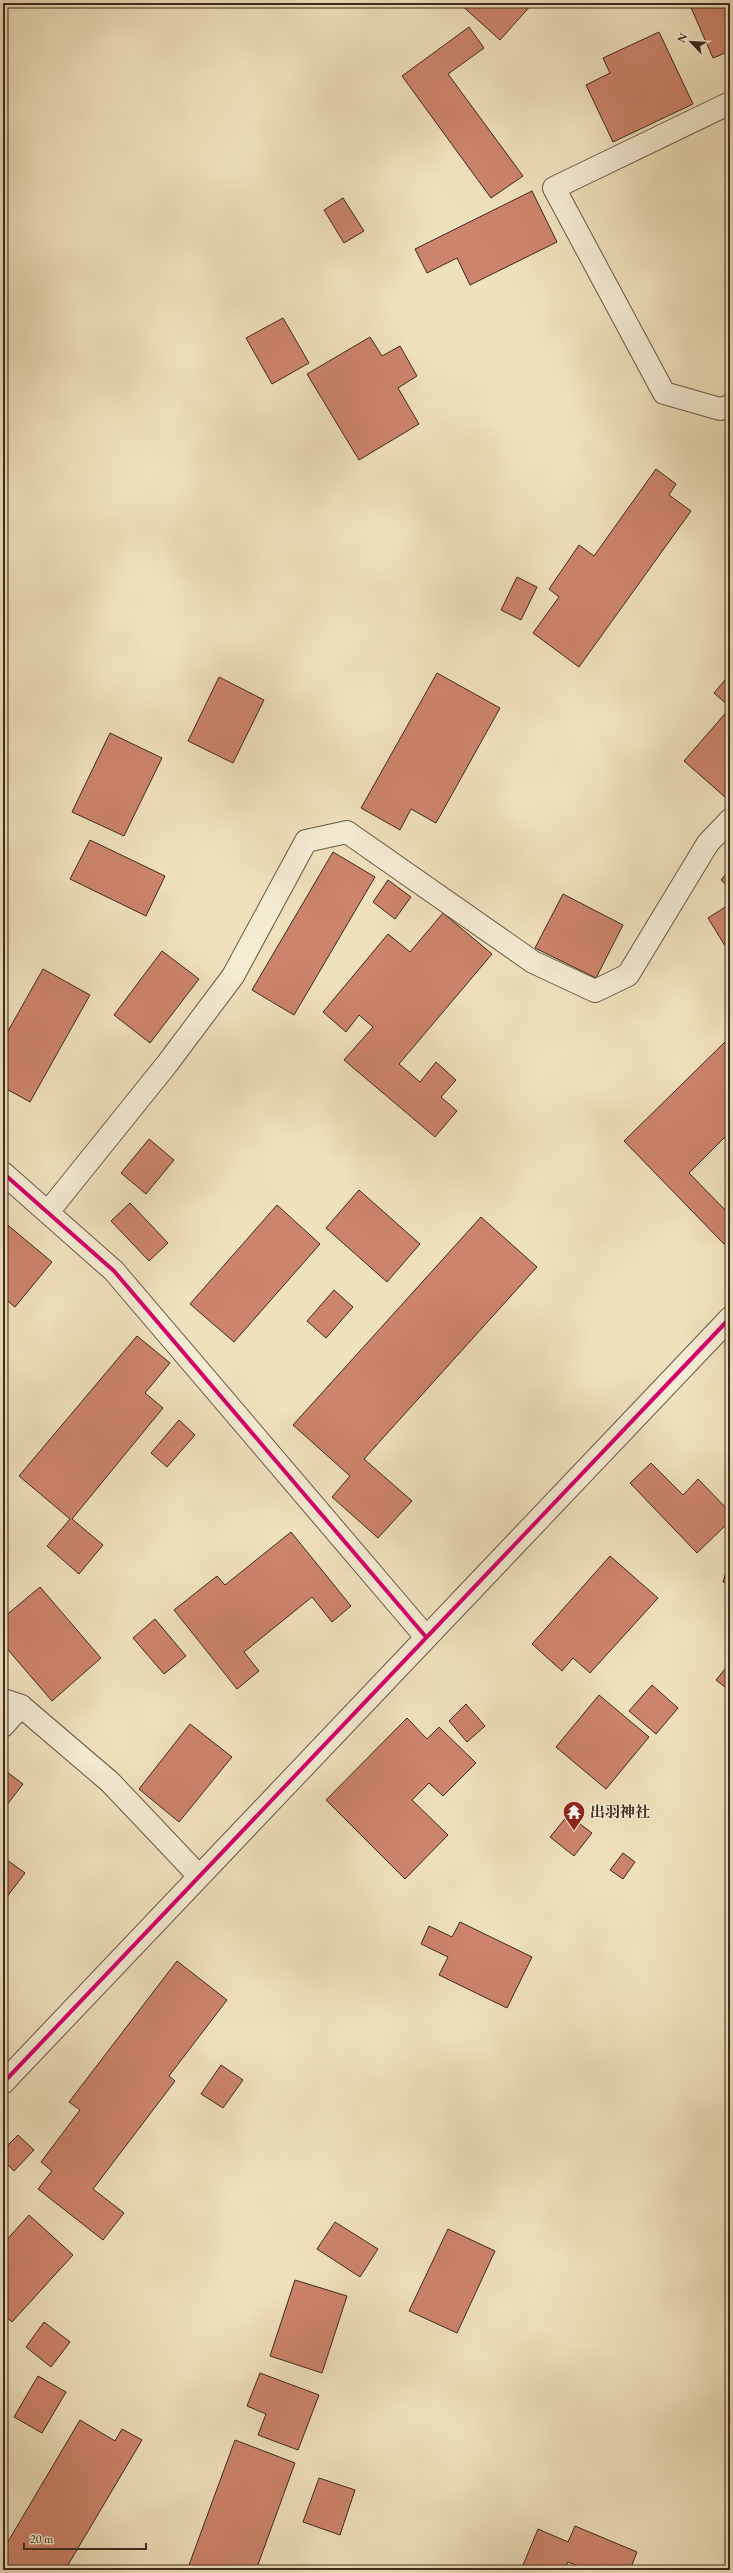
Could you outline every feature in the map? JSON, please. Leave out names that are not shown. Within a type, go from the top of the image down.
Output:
[{"type":"street","points":[[730,103],[554,188],[664,393],[720,409],[730,406]]},
{"type":"street","points":[[48,1212],[167,1064],[233,976],[306,841],[347,832],[533,962],[595,991],[628,975],[708,843],[730,820]]},
{"type":"street","points":[[3,1172],[114,1271],[426,1637]]},
{"type":"street","points":[[3,2083],[730,1318]]},
{"type":"street","points":[[3,1726],[12,1703],[110,1782],[199,1876]]},
{"type":"building","points":[[459,3],[533,3],[500,40]]},
{"type":"building","points":[[689,3],[730,3],[730,51],[713,58]]},
{"type":"building","points":[[469,27],[484,48],[448,74],[523,176],[491,198],[402,76]]},
{"type":"building","points":[[659,32],[693,104],[613,142],[586,85],[610,73],[603,58]]},
{"type":"building","points":[[532,191],[557,242],[470,285],[457,258],[427,273],[415,249]]},
{"type":"building","points":[[343,198],[364,231],[344,243],[324,210]]},
{"type":"building","points":[[283,318],[309,363],[272,384],[246,338]]},
{"type":"building","points":[[370,337],[382,356],[400,346],[417,376],[398,388],[419,424],[359,460],[307,374]]},
{"type":"building","points":[[656,469],[676,484],[669,495],[691,511],[579,667],[533,633],[559,597],[549,589],[579,545],[594,556]]},
{"type":"building","points":[[517,577],[537,587],[521,620],[501,610]]},
{"type":"building","points":[[437,673],[500,708],[436,823],[411,809],[400,830],[361,808]]},
{"type":"building","points":[[730,674],[730,707],[714,693]]},
{"type":"building","points":[[219,677],[264,700],[233,763],[188,741]]},
{"type":"building","points":[[730,708],[730,791],[725,797],[684,761]]},
{"type":"building","points":[[110,733],[162,758],[124,836],[72,812]]},
{"type":"building","points":[[90,840],[165,876],[146,916],[70,879]]},
{"type":"building","points":[[333,852],[375,877],[294,1015],[252,990]]},
{"type":"building","points":[[730,869],[730,888],[721,880]]},
{"type":"building","points":[[388,880],[411,897],[395,919],[373,902]]},
{"type":"building","points":[[563,894],[623,925],[596,978],[535,948]]},
{"type":"building","points":[[730,904],[730,954],[708,918]]},
{"type":"building","points":[[443,913],[492,954],[399,1064],[420,1082],[436,1062],[456,1080],[441,1097],[457,1111],[435,1137],[344,1060],[373,1027],[359,1015],[346,1032],[323,1012],[388,934],[410,952]]},
{"type":"building","points":[[162,951],[199,979],[150,1043],[114,1015]]},
{"type":"building","points":[[43,969],[90,995],[30,1102],[3,1087],[3,1040]]},
{"type":"building","points":[[730,1037],[730,1132],[689,1173],[730,1215],[730,1239],[724,1244],[624,1141]]},
{"type":"building","points":[[149,1139],[174,1160],[146,1194],[121,1173]]},
{"type":"building","points":[[359,1190],[420,1244],[387,1282],[326,1228]]},
{"type":"building","points":[[130,1203],[168,1243],[149,1261],[111,1221]]},
{"type":"building","points":[[277,1205],[320,1244],[234,1342],[190,1304]]},
{"type":"building","points":[[481,1217],[537,1267],[364,1459],[412,1501],[378,1538],[332,1497],[350,1476],[293,1425]]},
{"type":"building","points":[[4,1222],[52,1262],[15,1307],[3,1297]]},
{"type":"building","points":[[334,1290],[353,1307],[326,1338],[307,1321]]},
{"type":"building","points":[[137,1336],[170,1363],[145,1393],[163,1408],[72,1519],[103,1545],[79,1574],[47,1546],[70,1519],[19,1476]]},
{"type":"building","points":[[179,1420],[195,1435],[167,1467],[151,1453]]},
{"type":"building","points":[[651,1463],[683,1495],[698,1479],[730,1512],[730,1521],[697,1553],[630,1483]]},
{"type":"building","points":[[291,1532],[351,1606],[332,1622],[312,1597],[244,1652],[259,1671],[237,1689],[174,1610],[217,1576],[225,1585]]},
{"type":"building","points":[[610,1556],[658,1598],[590,1673],[573,1658],[562,1671],[532,1644]]},
{"type":"building","points":[[730,1558],[730,1583],[723,1582]]},
{"type":"building","points":[[40,1587],[101,1658],[52,1701],[3,1644],[3,1618]]},
{"type":"building","points":[[155,1619],[186,1656],[164,1674],[133,1638]]},
{"type":"building","points":[[730,1663],[730,1691],[716,1680]]},
{"type":"building","points":[[652,1685],[678,1708],[656,1734],[629,1711]]},
{"type":"building","points":[[599,1695],[649,1737],[606,1789],[556,1747]]},
{"type":"building","points":[[466,1704],[485,1726],[467,1742],[449,1721]]},
{"type":"building","points":[[407,1718],[427,1739],[439,1727],[476,1763],[443,1796],[429,1783],[412,1800],[448,1835],[405,1879],[326,1800]]},
{"type":"building","points":[[190,1724],[232,1757],[179,1822],[139,1789]]},
{"type":"building","points":[[3,1769],[23,1784],[3,1810]]},
{"type":"building","points":[[568,1815],[592,1833],[574,1856],[550,1837]]},
{"type":"building","points":[[623,1853],[635,1862],[623,1879],[610,1870]]},
{"type":"building","points":[[3,1857],[25,1873],[3,1902]]},
{"type":"building","points":[[460,1922],[532,1957],[507,2008],[439,1975],[448,1957],[421,1944],[429,1926],[452,1937]]},
{"type":"building","points":[[177,1961],[227,2000],[169,2076],[175,2081],[93,2189],[124,2213],[103,2240],[38,2189],[52,2171],[41,2162],[80,2110],[69,2102]]},
{"type":"building","points":[[221,2065],[243,2080],[223,2108],[201,2094]]},
{"type":"building","points":[[18,2135],[34,2150],[14,2171],[3,2160],[3,2150]]},
{"type":"building","points":[[29,2215],[73,2255],[12,2322],[3,2314],[3,2244]]},
{"type":"building","points":[[335,2222],[378,2249],[360,2277],[317,2249]]},
{"type":"building","points":[[448,2229],[495,2251],[457,2333],[409,2311]]},
{"type":"building","points":[[295,2280],[347,2296],[322,2373],[270,2356]]},
{"type":"building","points":[[44,2322],[70,2342],[51,2367],[26,2347]]},
{"type":"building","points":[[260,2373],[319,2395],[298,2450],[258,2435],[266,2414],[247,2406]]},
{"type":"building","points":[[38,2376],[66,2392],[42,2433],[14,2417]]},
{"type":"building","points":[[80,2420],[115,2441],[122,2429],[142,2440],[65,2570],[3,2570],[3,2550]]},
{"type":"building","points":[[235,2440],[295,2463],[256,2570],[202,2570],[189,2565]]},
{"type":"building","points":[[319,2478],[355,2490],[340,2535],[303,2522]]},
{"type":"building","points":[[575,2526],[637,2552],[630,2570],[587,2570],[568,2562],[564,2570],[521,2570],[538,2529],[568,2542]]},
{"type":"cycle path","points":[[3,1173],[114,1271],[426,1637]]},
{"type":"cycle path","points":[[3,2083],[730,1318]]},
{"type":"place","name":"出羽神社","points":[[574,1832]]}]
